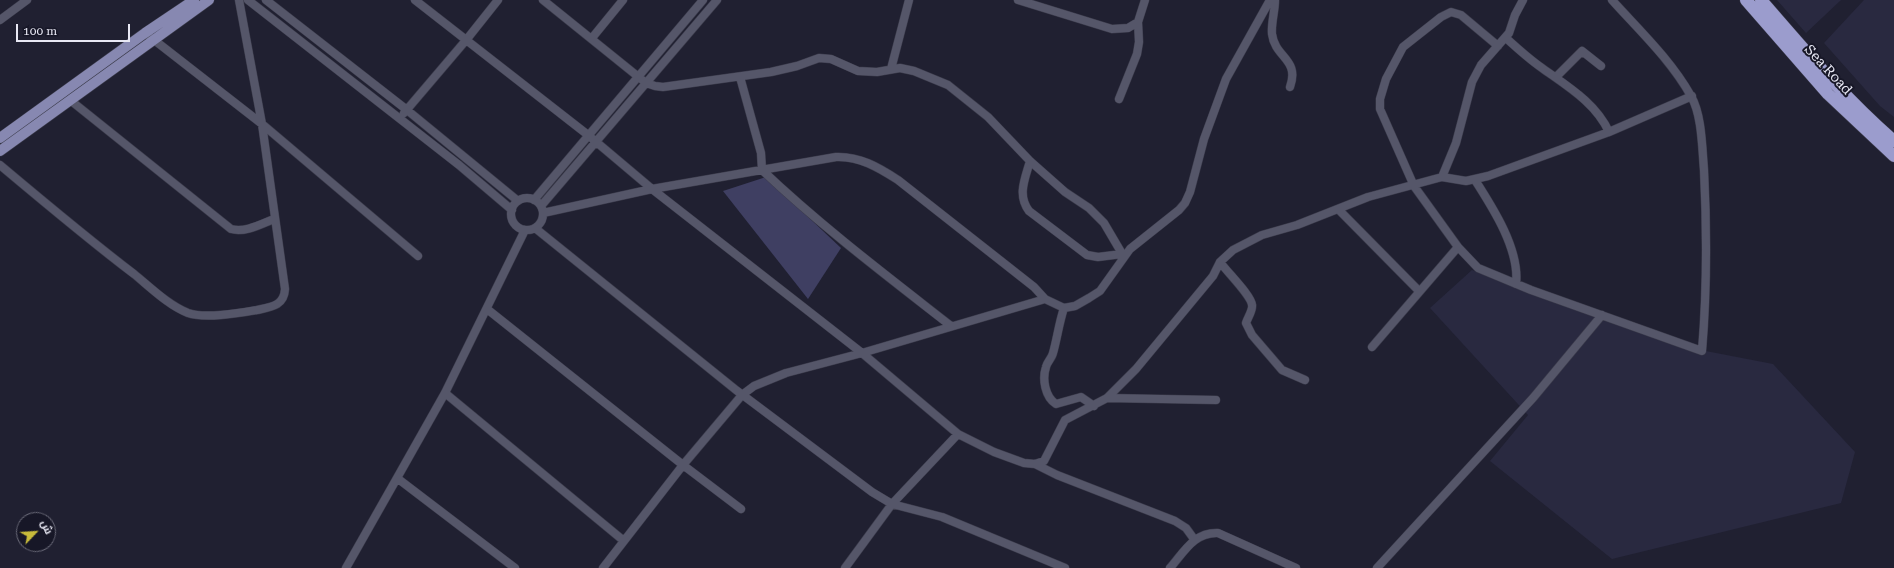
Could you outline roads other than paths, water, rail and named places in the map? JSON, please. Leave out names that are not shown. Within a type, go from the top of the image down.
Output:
[{"type":"highway","name":"Sea Road","points":[[1746,0],[1828,94],[1894,156]]},
{"type":"highway","name":"Sea Road","points":[[1761,0],[1819,66],[1875,124],[1894,141]]},
{"type":"main road","points":[[0,138],[145,32],[194,0]]},
{"type":"main road","points":[[0,151],[209,0]]},
{"type":"street","points":[[0,20],[27,0]]},
{"type":"street","points":[[0,165],[94,243],[168,301],[189,313],[201,315],[239,313],[267,308],[281,303],[285,290],[262,124],[239,0]]},
{"type":"street","points":[[248,0],[459,165],[512,210]]},
{"type":"street","points":[[266,0],[407,110],[518,201]]},
{"type":"street","points":[[416,0],[597,142],[652,189],[862,353],[958,434],[994,452],[1024,463],[1035,464],[1056,475],[1175,521],[1186,528],[1194,539]]},
{"type":"street","points":[[399,118],[467,39],[498,0]]},
{"type":"street","points":[[544,0],[646,82],[655,86],[663,87],[740,77],[797,66],[819,58],[831,59],[858,71],[876,72],[891,68],[906,69],[948,85],[988,117],[1030,161],[1065,192],[1089,208],[1104,223],[1123,256]]},
{"type":"street","points":[[592,38],[623,0]]},
{"type":"street","points":[[534,200],[703,0]]},
{"type":"street","points":[[542,209],[646,82],[717,0]]},
{"type":"street","points":[[891,68],[910,0]]},
{"type":"street","points":[[1018,0],[1112,29],[1131,27],[1138,22]]},
{"type":"street","points":[[1119,99],[1137,54],[1139,42],[1138,22],[1145,0]]},
{"type":"street","points":[[542,209],[848,156],[884,170],[898,180],[1034,287],[1045,299],[1064,308],[1075,306],[1100,291],[1123,256],[1166,222],[1185,203],[1190,192],[1204,139],[1226,79],[1270,0]]},
{"type":"street","points":[[1275,0],[1272,34],[1279,51],[1291,67],[1293,77],[1290,87]]},
{"type":"street","points":[[1442,177],[1456,143],[1472,82],[1481,65],[1506,38],[1523,0]]},
{"type":"street","points":[[1498,46],[1461,15],[1451,12],[1441,17],[1403,47],[1386,79],[1380,99],[1380,109],[1414,186],[1458,247],[1478,268],[1516,284],[1702,352],[1706,302],[1706,206],[1702,130],[1692,96],[1663,57],[1612,0]]},
{"type":"street","points":[[145,32],[153,40],[262,124],[418,256]]},
{"type":"street","points":[[1506,38],[1524,55],[1556,77],[1596,111],[1609,132]]},
{"type":"street","points":[[1556,77],[1582,51],[1601,66]]},
{"type":"street","points":[[740,77],[761,153],[762,170],[854,249],[951,326]]},
{"type":"street","points":[[1035,464],[1044,461],[1053,446],[1060,426],[1065,420],[1107,398],[1136,369],[1213,276],[1220,262],[1233,250],[1262,235],[1297,225],[1368,197],[1414,186],[1442,177],[1466,181],[1475,180],[1609,132],[1692,96]]},
{"type":"street","points":[[70,100],[231,229],[238,231],[274,219]]},
{"type":"street","points":[[459,165],[465,158]]},
{"type":"street","points":[[1030,161],[1022,192],[1024,205],[1028,211],[1087,255],[1098,257],[1123,256]]},
{"type":"street","points":[[1475,180],[1496,215],[1512,252],[1517,267],[1516,284]]},
{"type":"street","points":[[529,199],[534,200],[542,209],[543,219],[535,228],[525,230],[520,228],[513,221],[512,210],[518,201],[529,199]]},
{"type":"street","points":[[1338,209],[1419,291]]},
{"type":"street","points":[[535,228],[742,395],[864,487],[892,504],[942,517],[1065,568]]},
{"type":"street","points":[[346,568],[445,393],[525,230]]},
{"type":"street","points":[[1372,347],[1458,247]]},
{"type":"street","points":[[1220,262],[1250,297],[1252,309],[1246,323],[1252,335],[1282,370],[1298,378],[1306,380]]},
{"type":"street","points":[[604,568],[683,465],[742,395],[754,386],[768,379],[817,364],[862,353],[1045,299]]},
{"type":"street","points":[[1064,308],[1053,355],[1046,367],[1044,380],[1047,394],[1051,401],[1056,404],[1081,397],[1094,406]]},
{"type":"street","points":[[487,309],[683,465],[741,509]]},
{"type":"street","points":[[1377,568],[1533,398],[1602,315]]},
{"type":"street","points":[[445,393],[624,542]]},
{"type":"street","points":[[1107,398],[1216,400]]},
{"type":"street","points":[[845,568],[892,504],[958,434]]},
{"type":"street","points":[[397,478],[515,568]]},
{"type":"street","points":[[1170,568],[1194,539],[1206,534],[1218,533],[1296,568]]}]
